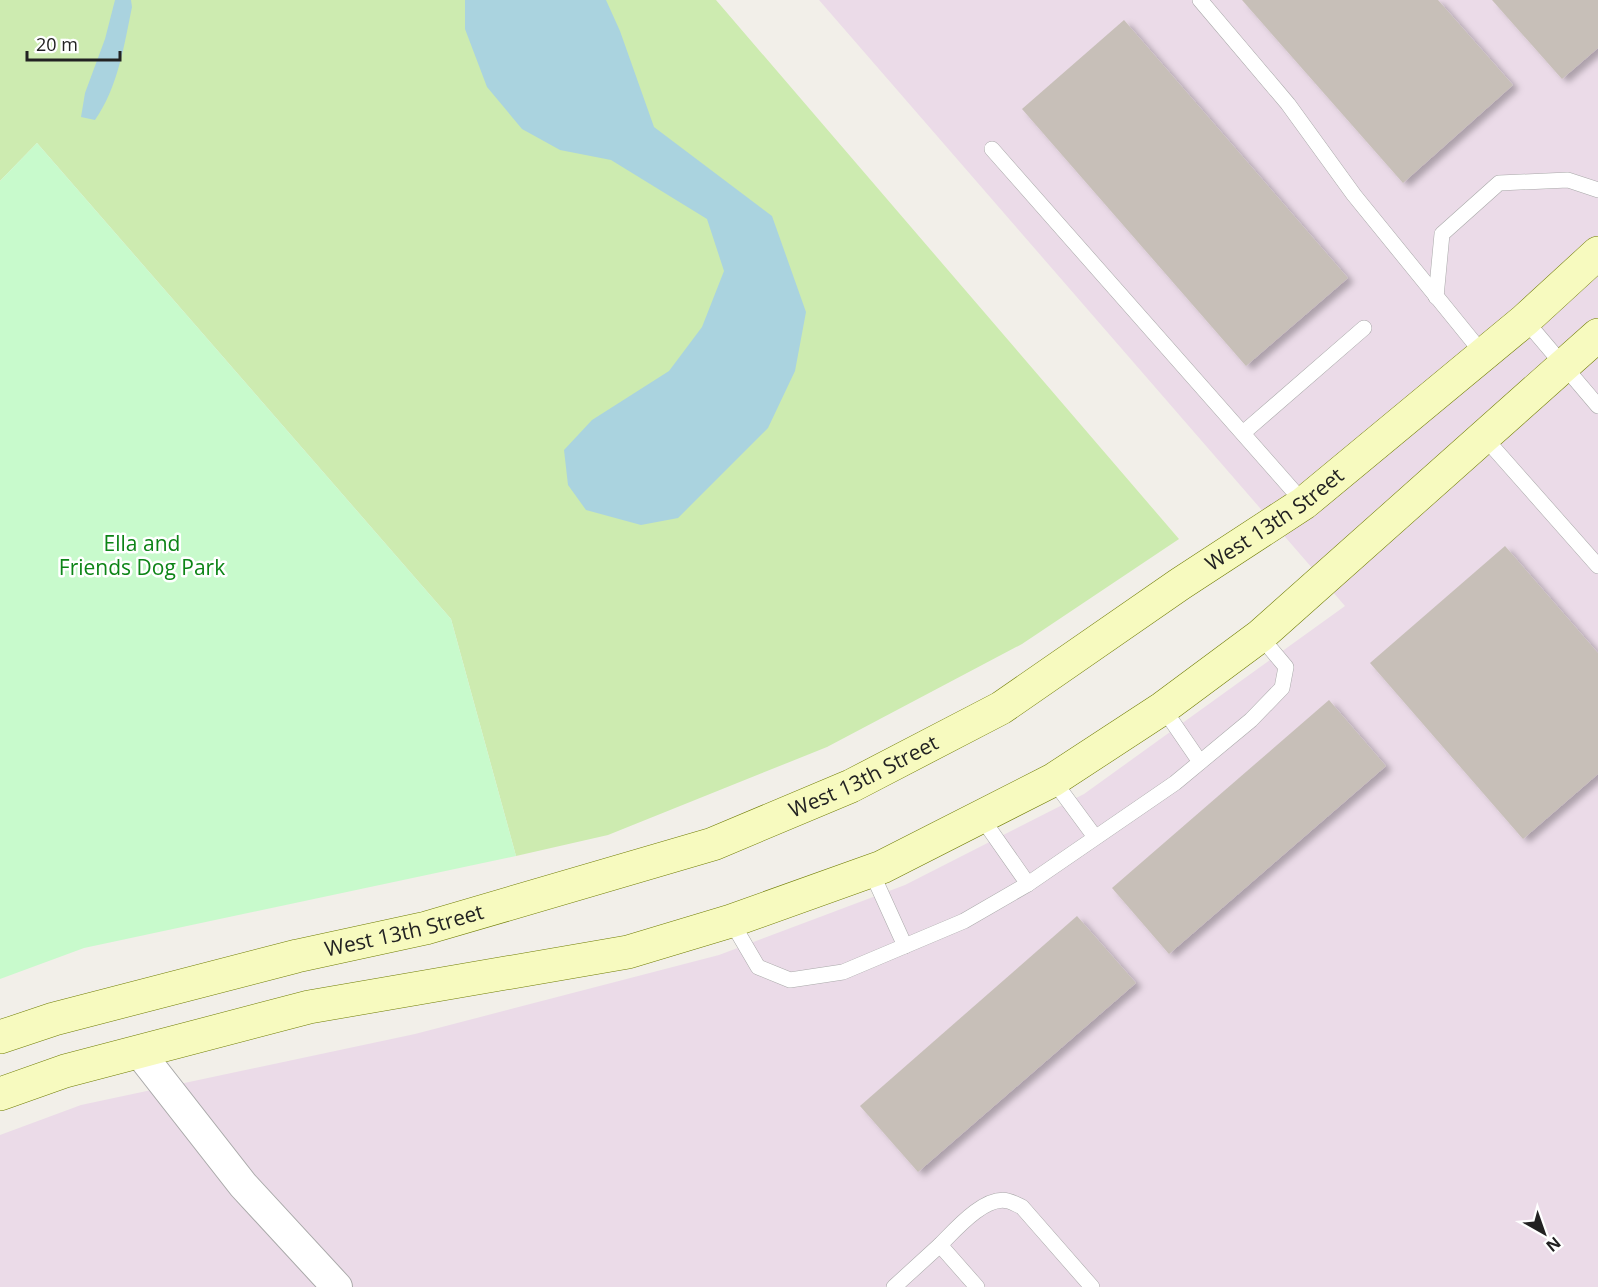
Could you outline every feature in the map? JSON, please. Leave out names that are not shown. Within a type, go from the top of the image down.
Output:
[{"type":"main road","name":"West 13th Street","points":[[0,1037],[54,1018],[297,956],[426,928],[713,844],[851,786],[1000,708],[1180,584],[1304,503],[1484,355],[1598,253]]},
{"type":"main road","points":[[0,1094],[65,1071],[309,1006],[628,952],[731,921],[882,867],[1053,780],[1163,708],[1260,636],[1598,335]]},
{"type":"street","points":[[139,1052],[243,1185],[337,1287]]},
{"type":"lane","points":[[1200,0],[1288,104],[1353,195],[1484,355]]},
{"type":"lane","points":[[992,149],[1304,503]]},
{"type":"lane","points":[[1436,297],[1442,234],[1499,183],[1568,180],[1598,190]]},
{"type":"lane","points":[[1525,320],[1598,406]]},
{"type":"lane","points":[[1243,433],[1364,328]]},
{"type":"lane","points":[[1484,437],[1598,566]]},
{"type":"lane","points":[[731,921],[758,967],[790,980],[843,972],[964,921],[1028,884],[1175,783],[1251,720],[1282,688],[1286,667],[1260,636]]},
{"type":"lane","points":[[1163,708],[1200,762]]},
{"type":"lane","points":[[1053,780],[1095,837]]},
{"type":"lane","points":[[981,817],[1028,884]]},
{"type":"lane","points":[[871,871],[905,946]]},
{"type":"lane","points":[[894,1287],[981,1208],[995,1201],[1007,1200],[1022,1207],[1092,1287]]},
{"type":"lane","points":[[940,1245],[977,1287]]},
{"type":"shaded area","points":[[819,0],[1598,0],[1598,1287],[0,1287],[0,1135],[81,1105],[415,1034],[719,955],[905,885],[1084,794],[1345,606]]},
{"type":"green space","points":[[0,0],[716,0],[1179,539],[1022,644],[827,747],[608,835],[516,856],[451,619],[37,143],[0,181]]},
{"type":"green space","name":"Ella and Friends Dog Park","points":[[37,143],[451,619],[516,856],[84,948],[0,979],[0,181]]},
{"type":"water","points":[[115,0],[131,0],[132,7],[115,80],[95,120],[81,117],[85,93],[105,39]]},
{"type":"water","points":[[465,0],[606,0],[620,31],[654,127],[772,216],[806,312],[795,371],[768,428],[678,518],[641,525],[586,510],[568,485],[564,450],[592,420],[669,371],[702,327],[724,271],[707,219],[611,160],[560,150],[522,129],[487,87],[465,29]]},
{"type":"building","points":[[1242,0],[1438,0],[1513,85],[1403,183]]},
{"type":"building","points":[[1492,0],[1598,0],[1598,48],[1562,79]]},
{"type":"building","points":[[1124,20],[1348,278],[1246,366],[1022,109]]},
{"type":"building","points":[[1505,546],[1598,653],[1598,774],[1523,839],[1370,663]]},
{"type":"building","points":[[1329,700],[1386,766],[1169,954],[1112,888]]},
{"type":"building","points":[[1077,916],[1136,983],[918,1172],[860,1106]]}]
